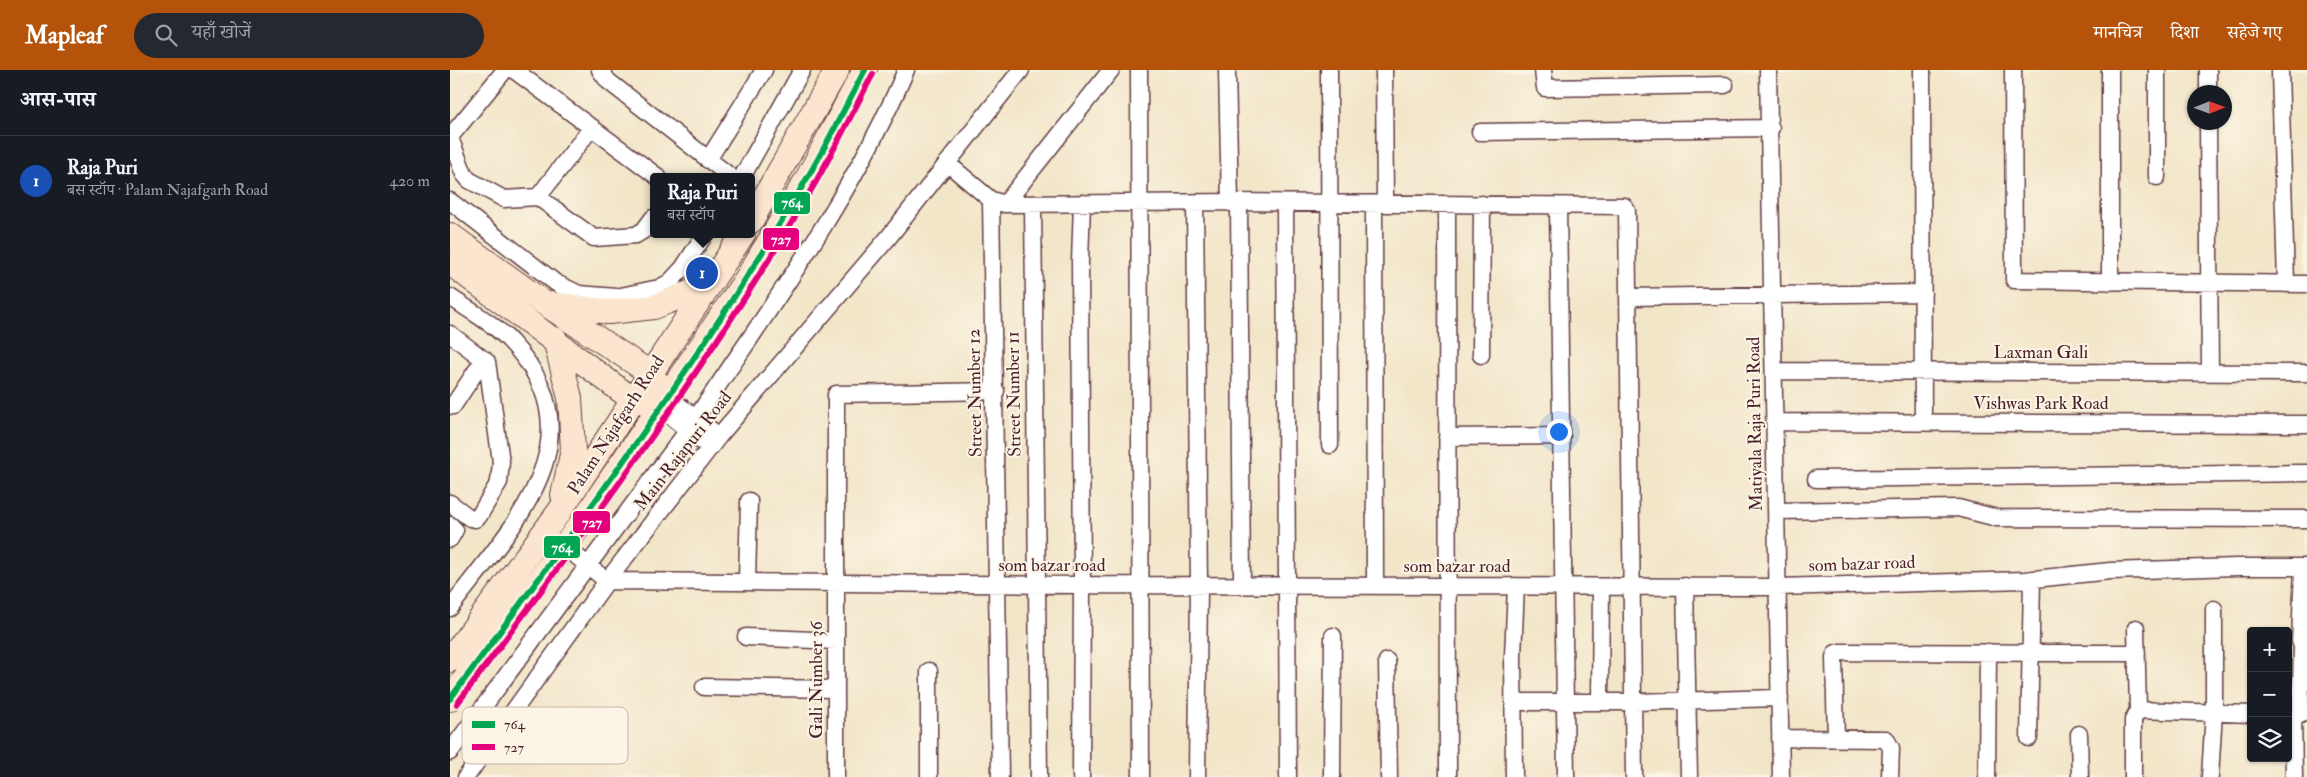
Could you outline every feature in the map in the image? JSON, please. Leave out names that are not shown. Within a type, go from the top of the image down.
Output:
[{"type":"main road","points":[[755,213],[837,70]]},
{"type":"main road","name":"Palam Najafgarh Road","points":[[450,699],[564,546],[762,254],[807,179],[865,70]]},
{"type":"main road","points":[[450,235],[544,303],[650,373],[663,401],[632,399],[555,339],[450,263]]},
{"type":"main road","name":"Palam Najafgarh Road","points":[[450,660],[559,512],[740,238]]},
{"type":"main road","points":[[544,303],[609,312],[654,307],[707,286]]},
{"type":"main road","points":[[555,339],[570,398],[573,450],[559,512]]},
{"type":"street","points":[[505,70],[450,137],[461,168],[469,180],[504,199],[538,197],[597,239],[636,235],[644,230],[650,222]]},
{"type":"street","points":[[514,70],[653,173]]},
{"type":"street","points":[[600,70],[608,81],[726,173]]},
{"type":"street","points":[[708,160],[764,70]]},
{"type":"street","points":[[744,173],[802,70]]},
{"type":"street","points":[[483,707],[692,424],[806,253],[889,109],[906,70]]},
{"type":"street","name":"Main Rajapuri Road","points":[[518,707],[607,581],[714,442],[888,238],[1021,70]]},
{"type":"street","points":[[998,202],[1111,70]]},
{"type":"street","points":[[1139,70],[1141,777]]},
{"type":"street","points":[[1228,70],[1235,203],[1242,586]]},
{"type":"street","points":[[1329,70],[1330,445]]},
{"type":"street","points":[[1375,586],[1379,204],[1384,70]]},
{"type":"street","points":[[1543,70],[1545,88],[1725,85]]},
{"type":"street","name":"Matiyala Raja Puri Road","points":[[1768,70],[1780,777]]},
{"type":"street","points":[[1922,70],[1923,422]]},
{"type":"street","points":[[2013,70],[2014,280],[2307,284]]},
{"type":"street","points":[[2110,70],[2110,282]]},
{"type":"street","points":[[2157,70],[2158,177]]},
{"type":"street","points":[[2208,70],[2208,85]]},
{"type":"street","points":[[2280,70],[2286,284]]},
{"type":"street","points":[[538,197],[592,127]]},
{"type":"street","points":[[1480,132],[1770,128]]},
{"type":"street","points":[[2208,130],[2210,372]]},
{"type":"street","points":[[947,162],[998,202],[1033,204],[1328,203],[1624,206],[1627,211],[1634,777]]},
{"type":"street","points":[[450,201],[556,283],[579,294],[616,297],[658,288],[670,282],[683,268],[702,238]]},
{"type":"street","name":"Street Number 12","points":[[998,202],[996,391],[1000,777]]},
{"type":"street","points":[[1081,777],[1080,311],[1082,203]]},
{"type":"street","points":[[1195,203],[1199,586],[1197,777]]},
{"type":"street","points":[[1285,203],[1288,777]]},
{"type":"street","name":"Street Number 11","points":[[1033,204],[1039,777]]},
{"type":"street","points":[[1447,204],[1448,777]]},
{"type":"street","points":[[1481,355],[1482,204]]},
{"type":"street","points":[[1558,206],[1565,586],[1566,777]]},
{"type":"street","points":[[1628,297],[1923,293]]},
{"type":"street","points":[[450,297],[511,341],[538,378],[550,413],[551,431],[549,452],[540,482],[523,512],[450,608]]},
{"type":"street","points":[[450,334],[487,362],[501,462],[499,482],[475,519],[470,518],[450,503]]},
{"type":"street","points":[[454,406],[484,360]]},
{"type":"street","name":"Laxman Gali","points":[[1774,371],[2307,372]]},
{"type":"street","name":"Gali Number 36","points":[[836,777],[836,394],[996,391]]},
{"type":"street","points":[[663,401],[714,442]]},
{"type":"street","name":"Vishwas Park Road","points":[[1775,422],[2307,424]]},
{"type":"street","points":[[1447,437],[1562,436]]},
{"type":"street","points":[[1816,479],[2307,472]]},
{"type":"street","points":[[747,582],[749,501]]},
{"type":"street","points":[[1776,511],[1958,508],[1997,518],[2307,519]]},
{"type":"street","points":[[450,525],[454,530],[450,539]]},
{"type":"street","points":[[564,546],[607,581]]},
{"type":"street","points":[[2294,777],[2297,715],[2304,647],[2300,642],[2305,567]]},
{"type":"street","name":"som bazar road","points":[[607,581],[1199,586],[1778,586],[2032,579],[2110,571],[2305,567]]},
{"type":"street","points":[[2029,738],[2032,579]]},
{"type":"street","points":[[1514,777],[1513,702],[1516,586]]},
{"type":"street","points":[[1600,701],[1601,586]]},
{"type":"street","points":[[1685,586],[1689,777]]},
{"type":"street","points":[[2210,777],[2214,712],[2214,609]]},
{"type":"street","points":[[2133,777],[2133,720],[2134,714],[2138,710],[2136,628]]},
{"type":"street","points":[[1332,777],[1333,636]]},
{"type":"street","points":[[746,637],[836,641]]},
{"type":"street","points":[[1987,777],[1988,652]]},
{"type":"street","points":[[1836,738],[1836,653],[2136,652]]},
{"type":"street","points":[[1387,661],[1389,777]]},
{"type":"street","points":[[929,671],[930,777]]},
{"type":"street","points":[[704,686],[836,689]]},
{"type":"street","points":[[1513,702],[1633,702],[1780,698]]},
{"type":"street","points":[[2138,710],[2247,714]]},
{"type":"street","points":[[2079,734],[2080,777]]},
{"type":"street","points":[[450,752],[462,736]]},
{"type":"street","points":[[1780,738],[1886,739],[1891,748],[1890,777]]},
{"type":"transit line","name":"764","points":[[450,699],[590,509],[723,314],[814,167],[865,70]]},
{"type":"transit line","name":"727","points":[[457,704],[597,514],[731,319],[814,185],[873,74]]},
{"type":"place","name":"Raja Puri","points":[[702,273]]}]
